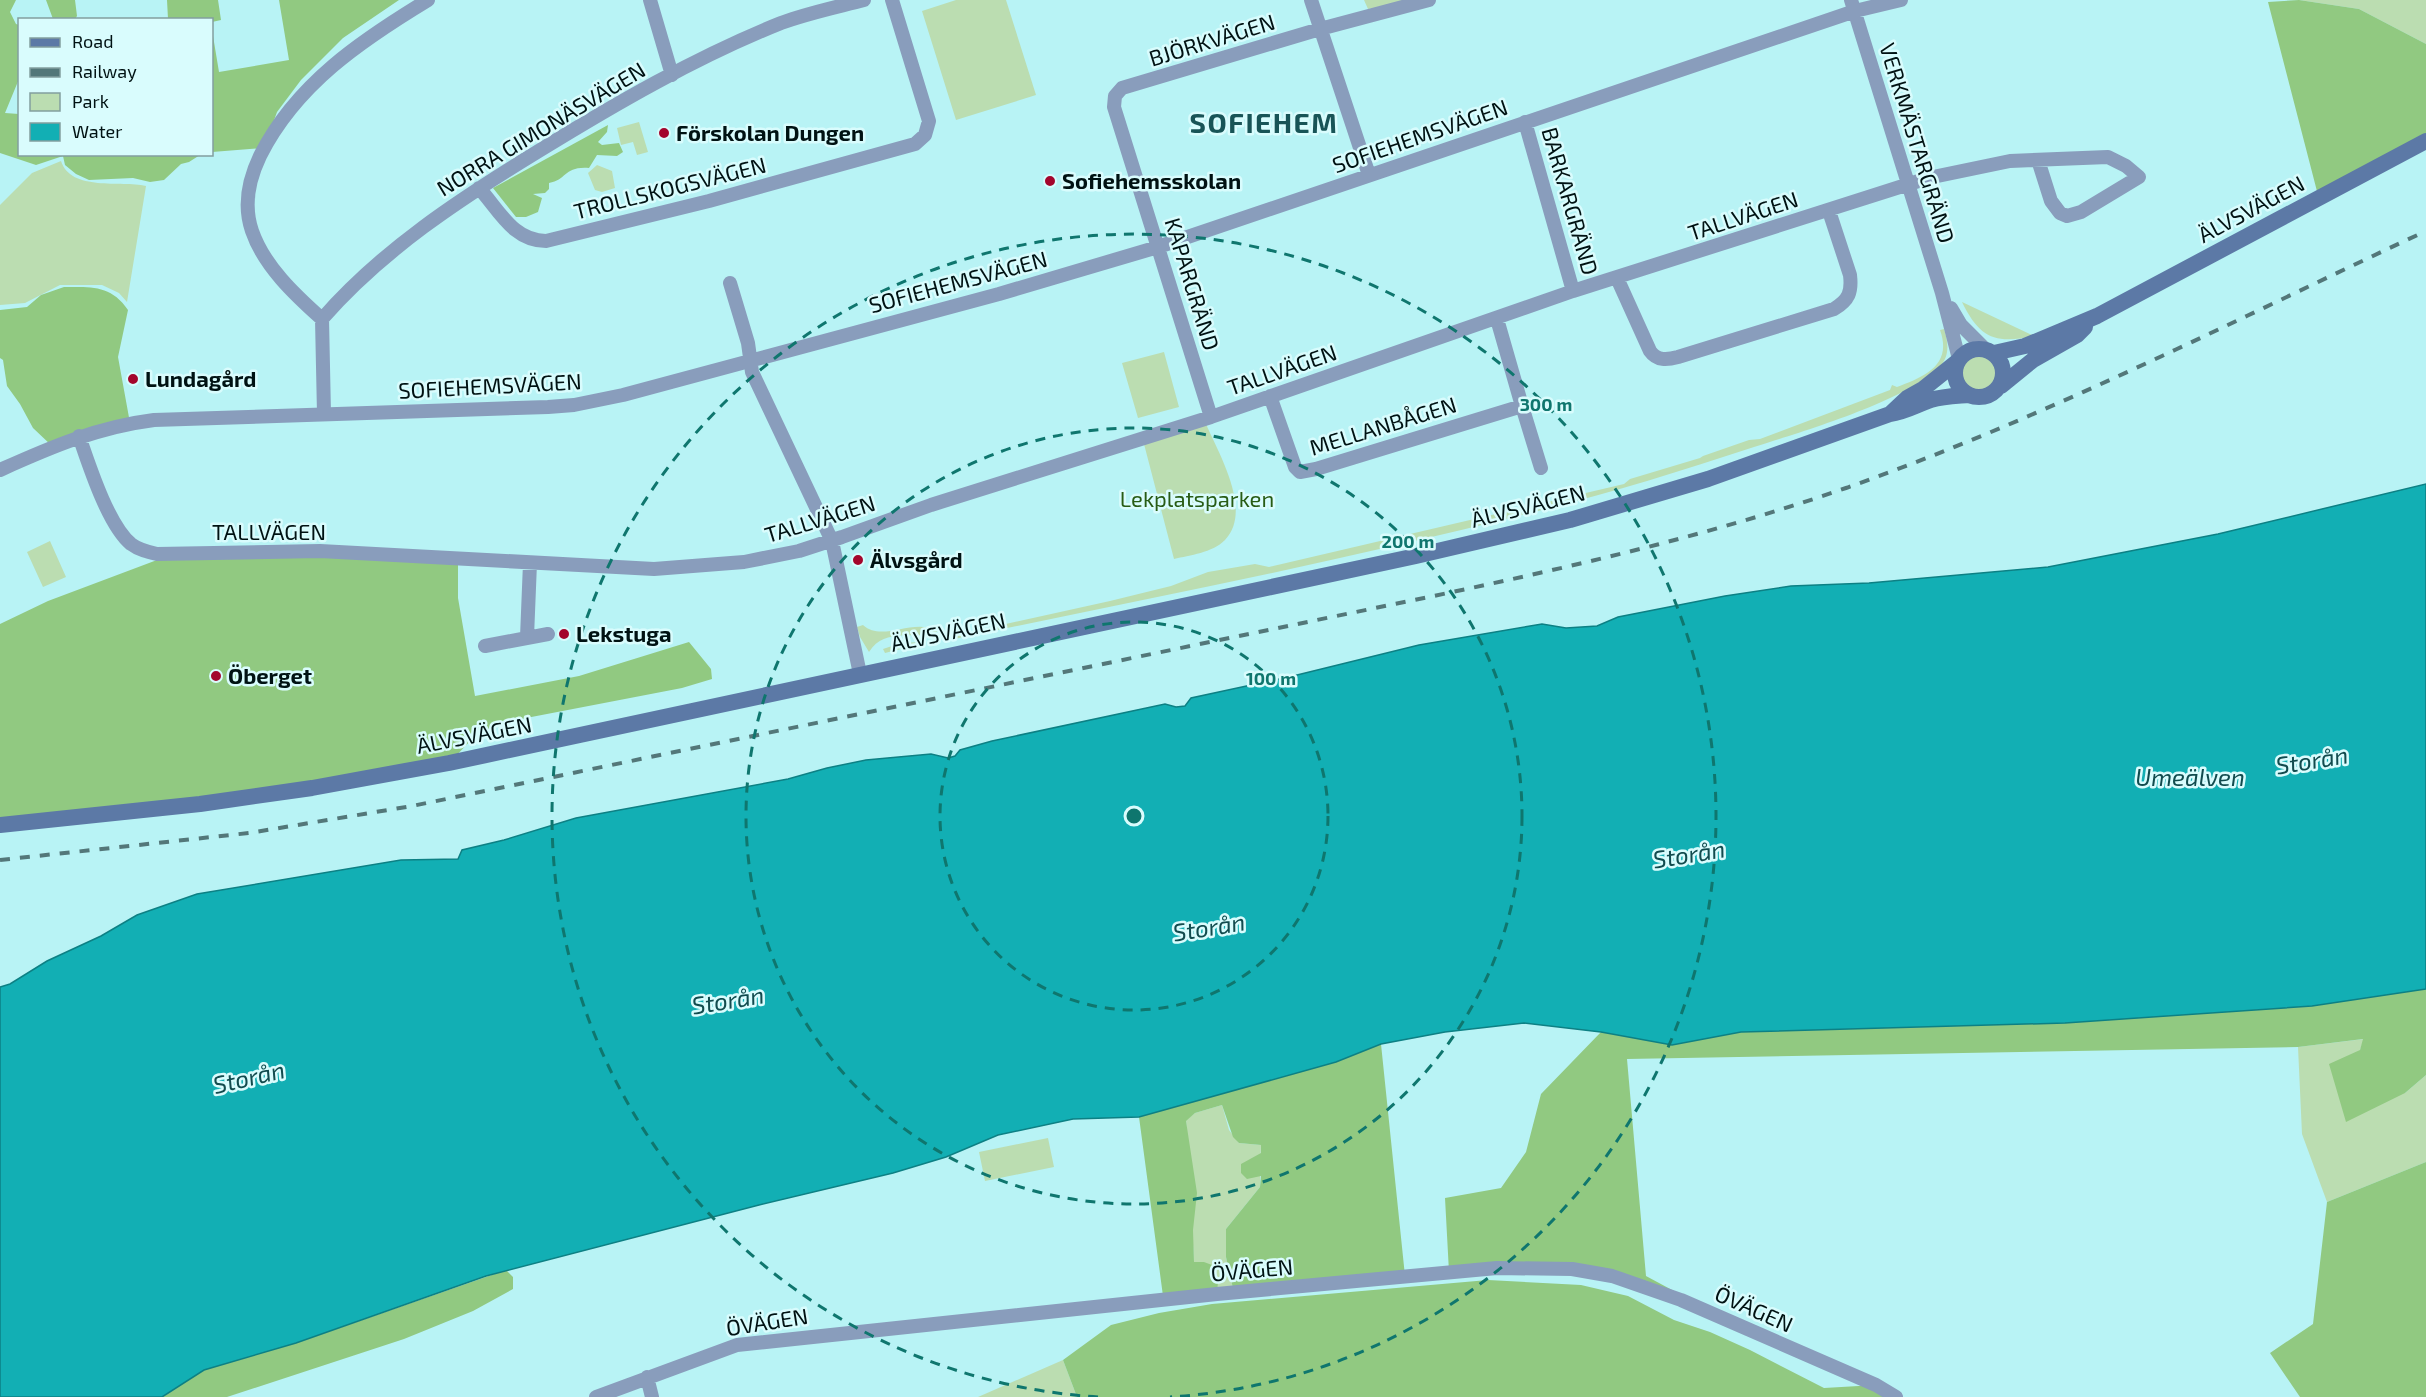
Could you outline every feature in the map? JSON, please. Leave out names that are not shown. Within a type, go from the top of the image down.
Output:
[{"type":"main road","name":"ÄLVSVÄGEN","points":[[1990,351],[2025,346],[2097,316],[2426,141]]},
{"type":"main road","name":"ÄLVSVÄGEN","points":[[2001,386],[2033,360],[2077,334],[2097,316]]},
{"type":"main road","points":[[1975,349],[1990,351],[2002,364],[2001,386],[1995,393],[1986,397],[1977,398],[1962,391],[1955,377],[1958,360],[1965,353],[1975,349]]},
{"type":"main road","name":"ÄLVSVÄGEN","points":[[1890,414],[1907,398],[1923,389],[1958,360]]},
{"type":"main road","name":"ÄLVSVÄGEN","points":[[0,825],[200,804],[312,788],[449,763],[603,732],[860,674],[1416,556],[1570,520],[1708,479],[1943,397],[1969,395]]},
{"type":"street","points":[[324,414],[322,319],[283,280],[257,244],[248,217],[250,180],[277,125],[310,85],[371,36],[428,0]]},
{"type":"street","points":[[650,0],[672,75]]},
{"type":"street","name":"NORRA GIMONÄSVÄGEN","points":[[322,319],[345,293],[386,256],[480,188],[582,124],[672,75],[784,22],[864,0]]},
{"type":"street","name":"TROLLSKOGSVÄGEN","points":[[480,188],[516,232],[536,241],[546,241],[709,201],[915,144],[925,135],[929,121],[892,0]]},
{"type":"street","points":[[1311,0],[1369,175]]},
{"type":"street","name":"BJÖRKVÄGEN","points":[[1115,96],[1122,88],[1320,29],[1429,0]]},
{"type":"street","name":"SOFIEHEMSVÄGEN","points":[[0,470],[79,436],[130,423],[154,420],[574,405],[622,395],[999,294],[1158,247],[1525,122],[1853,6],[1901,0]]},
{"type":"street","name":"VERKMÄSTARGRÄND","points":[[1853,6],[1944,299],[1958,360]]},
{"type":"street","name":"KAPARGRÄND","points":[[1115,96],[1114,107],[1211,417]]},
{"type":"street","name":"BARKARGRÄND","points":[[1525,122],[1574,291]]},
{"type":"street","name":"TALLVÄGEN","points":[[79,436],[116,524],[129,542],[146,551],[173,554],[320,551],[530,563],[680,568],[744,562],[799,551],[832,541],[931,505],[1211,417],[1574,291],[1908,184],[1995,163],[2038,160],[2108,157],[2126,166],[2139,177],[2081,212],[2067,216],[2060,213],[2051,201],[2038,160]]},
{"type":"street","points":[[1617,278],[1650,351],[1655,358],[1663,360],[1834,309],[1848,299],[1851,285],[1850,275],[1829,211]]},
{"type":"street","points":[[730,283],[748,343],[752,372],[832,541],[860,674]]},
{"type":"street","name":"VERKMÄSTARGRÄND","points":[[1944,299],[1961,325],[1990,351]]},
{"type":"street","points":[[1497,319],[1541,468]]},
{"type":"street","name":"MELLANBÅGEN","points":[[1270,396],[1295,467],[1300,472],[1522,406]]},
{"type":"street","points":[[527,637],[530,563]]},
{"type":"street","points":[[485,646],[548,634]]},
{"type":"street","name":"ÖVÄGEN","points":[[596,1397],[737,1345],[1497,1268],[1572,1269],[1612,1276],[1681,1300],[1876,1385],[1896,1397]]},
{"type":"street","points":[[647,1377],[652,1397]]},
{"type":"green space","points":[[0,0],[16,0],[10,12],[18,25],[18,81],[5,113],[18,114],[18,156],[63,156],[36,165],[0,153]]},
{"type":"green space","points":[[46,0],[75,0],[76,18],[53,18]]},
{"type":"green space","points":[[167,0],[218,0],[221,20],[213,22],[213,18],[168,18]]},
{"type":"green space","points":[[279,0],[399,0],[343,38],[301,80],[277,112],[264,148],[213,152],[213,36],[219,72],[289,60]]},
{"type":"green space","points":[[956,0],[1006,0],[1036,95],[956,120],[922,11]]},
{"type":"green space","points":[[1364,0],[1429,0],[1368,9]]},
{"type":"green space","points":[[2299,0],[2426,0],[2426,44],[2359,9]]},
{"type":"green space","points":[[2299,0],[2359,9],[2426,44],[2426,141],[2319,199],[2268,2]]},
{"type":"green space","points":[[639,122],[648,152],[637,155],[633,142],[621,145],[617,128]]},
{"type":"green space","points":[[608,125],[607,132],[598,142],[602,145],[619,143],[623,152],[617,156],[597,155],[589,168],[570,171],[549,183],[549,189],[545,193],[533,194],[542,198],[538,212],[526,217],[516,217],[493,188]]},
{"type":"green space","points":[[63,156],[198,156],[181,164],[164,180],[150,182],[133,178],[89,180],[76,174],[65,165]]},
{"type":"green space","points":[[61,161],[66,171],[86,181],[146,186],[127,302],[119,293],[102,285],[60,285],[25,303],[0,305],[0,205],[32,173]]},
{"type":"green space","points":[[597,165],[612,171],[615,188],[602,192],[595,190],[588,173]]},
{"type":"green space","points":[[64,287],[100,289],[115,296],[128,310],[118,357],[130,423],[52,446],[33,428],[7,386],[3,360],[0,358],[0,310],[27,307],[41,295]]},
{"type":"green space","points":[[1962,302],[2034,336],[1999,339],[1990,336],[1976,324]]},
{"type":"green space","points":[[1944,329],[1947,348],[1944,361],[1926,378],[1905,390],[1826,424],[1675,472],[1468,529],[1244,579],[945,641],[947,637],[1171,586],[1208,572],[1255,564],[1269,567],[1624,484],[1630,479],[1700,458],[1749,440],[1760,439],[1890,390],[1892,385],[1897,387],[1917,379],[1939,361],[1943,342],[1940,330]]},
{"type":"green space","points":[[1974,349],[1984,349],[1999,359],[2003,373],[1999,387],[1993,393],[1984,397],[1974,397],[1959,387],[1955,378],[1955,368],[1965,353]]},
{"type":"green space","points":[[1164,352],[1179,407],[1138,418],[1122,363]]},
{"type":"green space","name":"Lekplatsparken","points":[[1206,424],[1231,482],[1236,514],[1233,528],[1225,540],[1214,548],[1174,559],[1144,444]]},
{"type":"green space","points":[[50,541],[66,577],[43,587],[27,552]]},
{"type":"green space","points":[[173,554],[458,558],[458,598],[475,696],[579,676],[689,642],[711,669],[712,679],[682,688],[506,722],[476,735],[449,763],[0,825],[0,624],[48,601]]},
{"type":"green space","points":[[863,625],[880,632],[918,627],[928,627],[938,631],[920,635],[893,636],[876,644],[869,652],[857,627]]},
{"type":"green space","points":[[901,643],[924,643],[885,653],[883,649]]},
{"type":"green space","points":[[2426,989],[2426,1075],[2405,1093],[2346,1122],[2329,1064],[2360,1050],[2363,1039],[2298,1047],[1627,1059],[1646,1276],[1739,1326],[1611,1276],[1449,1272],[1445,1198],[1501,1188],[1526,1152],[1541,1094],[1601,1032],[1672,1045],[1741,1032],[2065,1023],[2312,1006]]},
{"type":"green space","points":[[2364,1039],[2360,1050],[2405,1093],[2426,1075],[2426,1162],[2327,1202],[2302,1134],[2298,1047]]},
{"type":"green space","points":[[1381,1044],[1405,1276],[1234,1293],[1226,1257],[1226,1229],[1260,1187],[1261,1176],[1247,1179],[1241,1173],[1241,1164],[1261,1153],[1261,1145],[1239,1143],[1233,1137],[1222,1105],[1195,1113],[1186,1121],[1197,1193],[1193,1230],[1194,1262],[1212,1265],[1218,1281],[1217,1294],[1163,1296],[1139,1117],[1336,1062]]},
{"type":"green space","points":[[1222,1105],[1229,1130],[1239,1143],[1261,1145],[1260,1187],[1226,1229],[1226,1257],[1234,1293],[1217,1294],[1204,1262],[1194,1262],[1186,1120],[1195,1113]]},
{"type":"green space","points":[[1048,1138],[1054,1167],[985,1181],[979,1152]]},
{"type":"green space","points":[[2426,1162],[2426,1397],[2300,1397],[2270,1353],[2313,1324],[2327,1202]]},
{"type":"green space","points":[[506,1270],[513,1277],[513,1289],[473,1311],[404,1339],[227,1397],[162,1397],[204,1370],[296,1343]]},
{"type":"green space","points":[[1488,1280],[1581,1285],[1628,1296],[1674,1320],[1710,1332],[1750,1350],[1824,1388],[1876,1385],[1896,1397],[1077,1397],[1063,1360],[1111,1325],[1159,1313],[1212,1304]]},
{"type":"green space","points":[[1063,1360],[1077,1397],[978,1397]]},
{"type":"water","name":"Umeälven","points":[[2426,484],[2426,989],[2312,1006],[2065,1023],[1741,1032],[1672,1045],[1601,1032],[1524,1023],[1445,1032],[1381,1044],[1336,1062],[1139,1117],[1073,1119],[998,1135],[946,1157],[893,1173],[759,1205],[486,1276],[296,1343],[204,1370],[162,1397],[0,1397],[0,987],[10,984],[47,961],[101,936],[137,915],[197,894],[401,860],[458,859],[462,850],[576,818],[788,779],[866,760],[931,754],[948,758],[955,756],[960,750],[992,741],[1165,704],[1176,707],[1185,706],[1191,698],[1419,645],[1542,624],[1566,628],[1597,626],[1618,617],[1791,586],[1869,583],[2048,567],[2218,534]]},
{"type":"railway","points":[[0,860],[249,833],[412,806],[1424,598],[1637,550],[1794,505],[1920,461],[2139,367],[2426,231]]},
{"type":"place","name":"Förskolan Dungen","points":[[664,133]]},
{"type":"place","name":"Sofiehemsskolan","points":[[1050,181]]},
{"type":"place","name":"Lundagård","points":[[133,379]]},
{"type":"place","name":"Älvsgård","points":[[858,560]]},
{"type":"place","name":"Lekstuga","points":[[564,634]]},
{"type":"place","name":"Öberget","points":[[216,676]]},
{"type":"district","name":"SOFIEHEM","points":[[1264,123]]},
{"type":"water label","name":"Storån","points":[[2312,761]]},
{"type":"water label","name":"Storån","points":[[1689,855]]},
{"type":"water label","name":"Storån","points":[[1209,928]]},
{"type":"water label","name":"Storån","points":[[728,1001]]},
{"type":"water label","name":"Storån","points":[[249,1078]]}]
